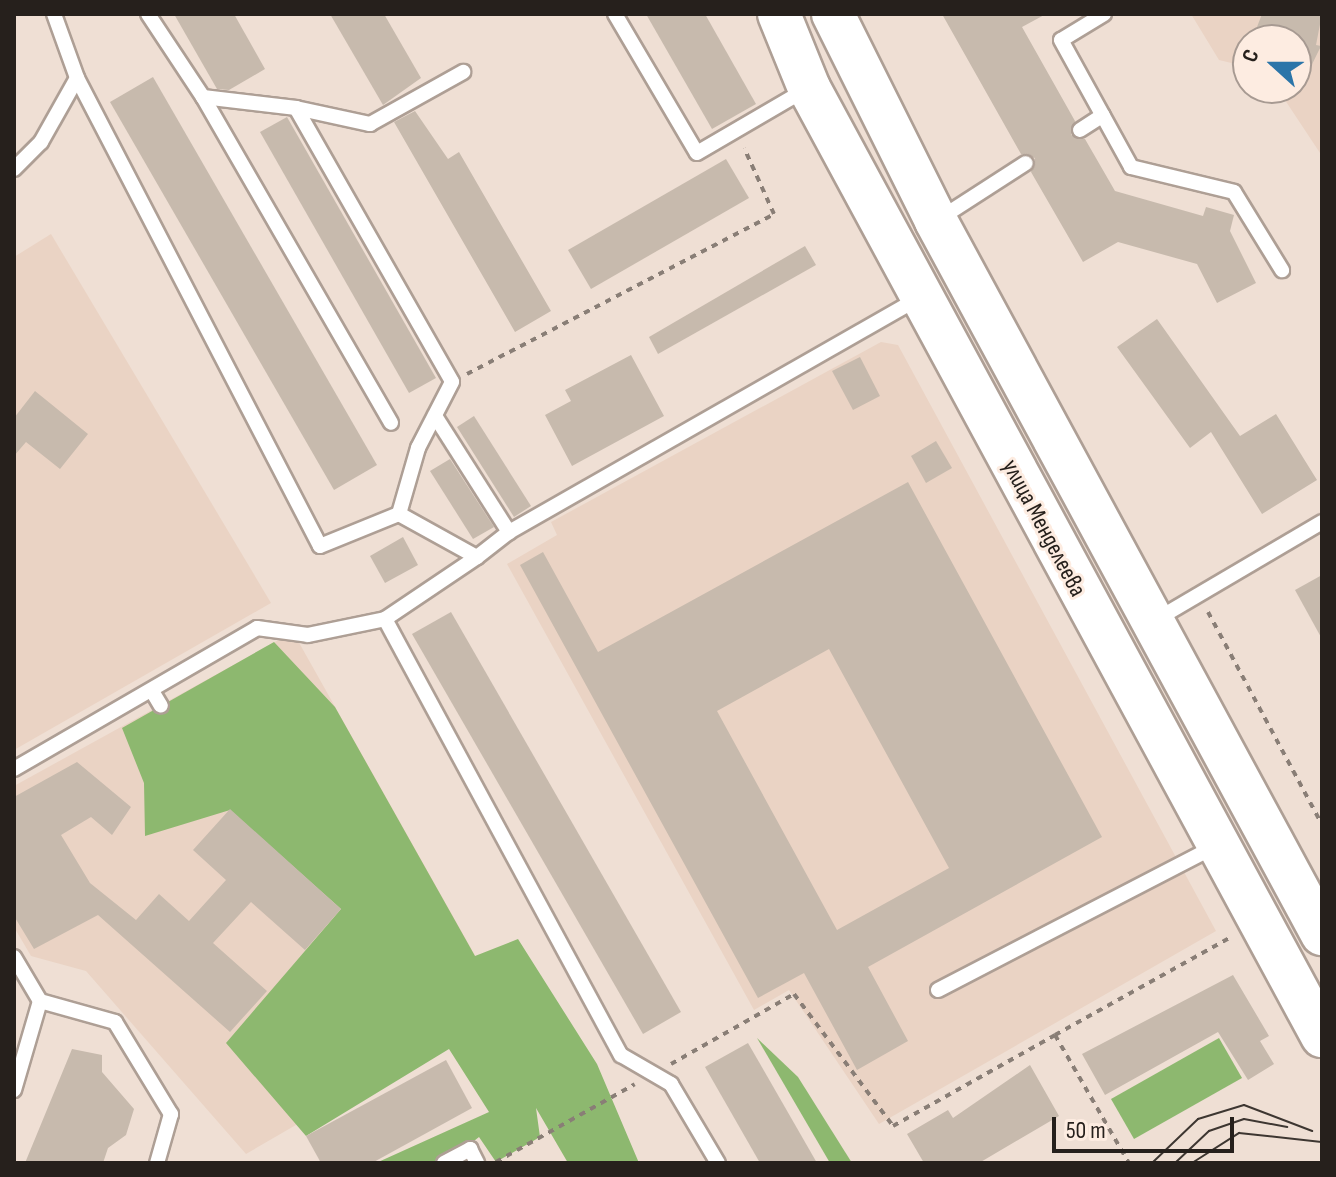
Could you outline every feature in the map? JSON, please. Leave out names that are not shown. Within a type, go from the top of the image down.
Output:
[{"type":"main road","name":"улица Менделеева","points":[[779,14],[809,88],[1322,1036]]},
{"type":"main road","name":"улица Менделеева","points":[[833,14],[936,221],[1150,623],[1322,934]]},
{"type":"lane","points":[[54,14],[77,78],[320,546],[399,514],[435,416],[452,382],[296,108]]},
{"type":"lane","points":[[148,14],[203,97],[391,423]]},
{"type":"lane","points":[[615,14],[697,153],[809,88]]},
{"type":"lane","points":[[1104,14],[1061,40],[1131,167],[1234,192],[1282,270]]},
{"type":"lane","points":[[203,97],[296,108],[370,124],[463,72]]},
{"type":"lane","points":[[14,169],[41,142],[77,78]]},
{"type":"lane","points":[[1080,130],[1103,115]]},
{"type":"lane","points":[[936,221],[1026,163]]},
{"type":"lane","points":[[14,769],[257,628],[308,635],[385,619],[509,532],[921,297]]},
{"type":"lane","points":[[435,416],[509,532]]},
{"type":"lane","points":[[399,514],[477,557]]},
{"type":"lane","points":[[1150,623],[1322,522]]},
{"type":"lane","points":[[385,619],[621,1055],[671,1084],[718,1163]]},
{"type":"lane","points":[[152,691],[161,706]]},
{"type":"lane","points":[[938,990],[1217,846]]},
{"type":"lane","points":[[14,957],[40,1001],[115,1022],[171,1114],[157,1163]]},
{"type":"lane","points":[[14,1090],[40,1001]]},
{"type":"lane","points":[[444,1163],[470,1149],[477,1163]]},
{"type":"path","points":[[452,382],[774,214],[736,131]]},
{"type":"path","points":[[1198,595],[1322,825]]},
{"type":"path","points":[[494,1163],[794,994],[893,1126],[1232,936],[1225,924]]},
{"type":"path","points":[[1055,1035],[1129,1163]]},
{"type":"shaded area","points":[[1191,14],[1322,14],[1322,156],[1288,104],[1312,104],[1312,24],[1232,24],[1232,63],[1219,60]]},
{"type":"shaded area","points":[[51,234],[271,603],[14,750],[14,257]]},
{"type":"shaded area","points":[[881,342],[898,345],[1216,931],[879,1124],[789,990],[754,1010],[507,564],[557,535],[551,522]]},
{"type":"shaded area","points":[[293,632],[503,1005],[246,1154],[86,971],[31,956],[14,927],[14,786]]},
{"type":"green space","points":[[274,642],[335,707],[475,956],[518,939],[597,1064],[639,1163],[568,1163],[536,1108],[540,1137],[496,1162],[479,1137],[446,1163],[376,1163],[489,1112],[449,1049],[306,1136],[226,1043],[341,909],[230,810],[145,836],[144,783],[122,728]]},
{"type":"green space","points":[[757,1038],[798,1077],[852,1163],[830,1163]]},
{"type":"green space","points":[[1219,1038],[1242,1078],[1134,1139],[1111,1099]]},
{"type":"building","points":[[174,14],[234,14],[265,69],[229,90],[217,89]]},
{"type":"building","points":[[330,14],[384,14],[421,78],[383,105]]},
{"type":"building","points":[[646,14],[705,14],[756,104],[712,129]]},
{"type":"building","points":[[942,14],[1046,14],[1022,27],[1075,121],[1071,135],[1085,139],[1115,191],[1203,216],[1206,207],[1234,215],[1230,231],[1256,283],[1217,303],[1197,264],[1118,242],[1083,262],[1031,172],[1035,158],[1021,154]]},
{"type":"building","points":[[1262,14],[1322,14],[1316,45],[1321,46],[1312,64],[1312,24],[1258,24]]},
{"type":"building","points":[[153,77],[377,465],[334,490],[110,102]]},
{"type":"building","points":[[415,111],[448,159],[459,152],[551,311],[515,332],[394,122]]},
{"type":"building","points":[[287,117],[436,378],[409,393],[260,132]]},
{"type":"building","points":[[726,159],[749,198],[591,289],[568,250]]},
{"type":"building","points":[[805,246],[816,265],[658,354],[649,337]]},
{"type":"building","points":[[1157,319],[1240,436],[1276,414],[1317,480],[1262,514],[1211,432],[1190,448],[1117,347]]},
{"type":"building","points":[[631,355],[664,416],[572,466],[545,415],[571,401],[565,390]]},
{"type":"building","points":[[860,357],[880,396],[853,410],[832,371]]},
{"type":"building","points":[[35,391],[88,434],[60,469],[26,442],[14,456],[14,418]]},
{"type":"building","points":[[474,416],[531,506],[514,517],[457,427]]},
{"type":"building","points":[[936,441],[952,468],[926,483],[911,456]]},
{"type":"building","points":[[450,459],[494,527],[473,539],[430,471]]},
{"type":"building","points":[[908,482],[1102,837],[868,967],[908,1041],[857,1070],[804,973],[758,998],[520,565],[543,552],[598,652]],"holes":[[[829,649],[949,868],[837,930],[717,711]]]},
{"type":"building","points":[[403,537],[418,565],[385,583],[370,556]]},
{"type":"building","points":[[1322,575],[1322,639],[1295,590]]},
{"type":"building","points":[[451,612],[681,1012],[643,1034],[412,634]]},
{"type":"building","points":[[77,762],[131,807],[112,835],[91,817],[61,835],[90,883],[136,920],[159,894],[189,921],[226,880],[193,850],[230,809],[341,909],[305,950],[251,902],[213,943],[267,991],[230,1032],[98,915],[34,949],[14,916],[14,797]]},
{"type":"building","points":[[1233,975],[1269,1036],[1260,1041],[1274,1064],[1248,1080],[1218,1032],[1105,1095],[1082,1054]]},
{"type":"building","points":[[748,1043],[817,1163],[760,1163],[705,1067]]},
{"type":"building","points":[[72,1049],[102,1055],[102,1072],[134,1109],[126,1135],[108,1148],[103,1163],[25,1163]]},
{"type":"building","points":[[446,1060],[472,1108],[372,1163],[321,1163],[306,1136]]},
{"type":"building","points":[[1030,1065],[1059,1116],[979,1163],[924,1163],[907,1134],[948,1110],[953,1118]]},
{"type":"tram line","points":[[1152,1163],[1198,1119],[1244,1105],[1312,1131]]},
{"type":"tram line","points":[[1175,1163],[1209,1131],[1244,1119],[1287,1127]]},
{"type":"tram line","points":[[1192,1163],[1239,1133],[1322,1142]]}]
